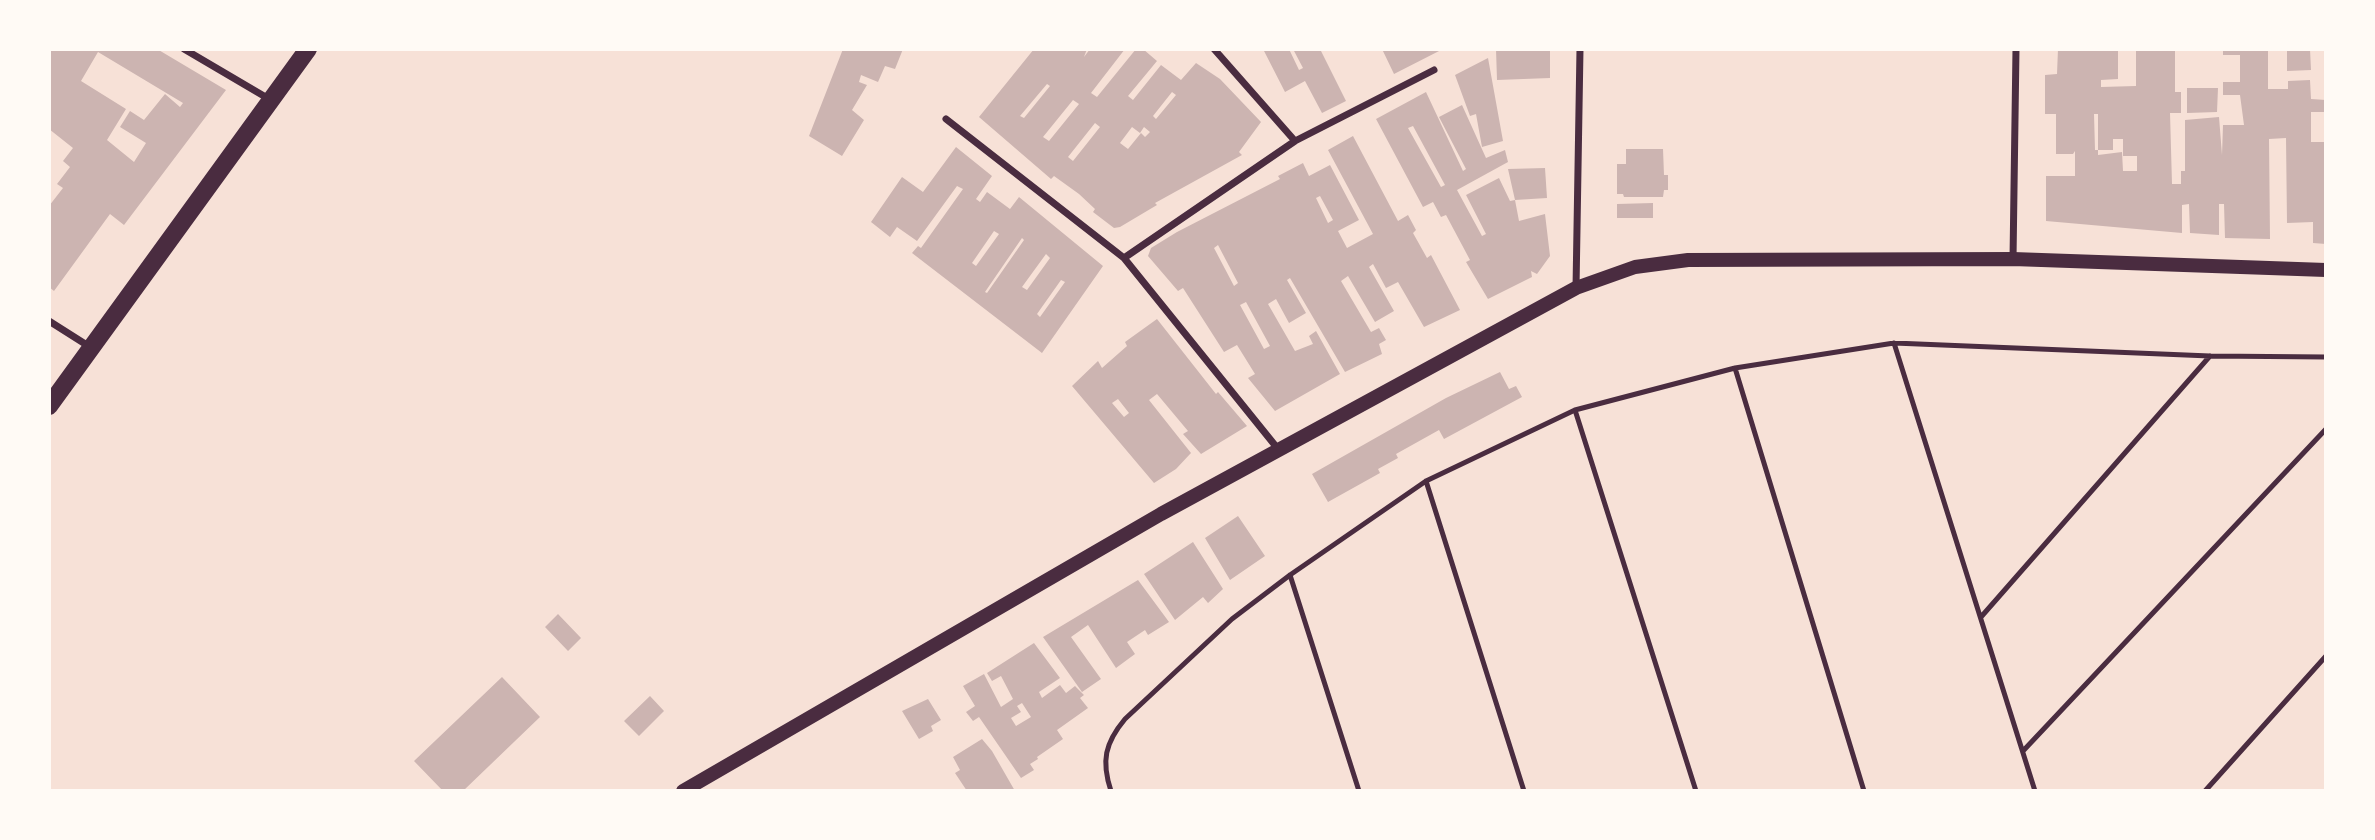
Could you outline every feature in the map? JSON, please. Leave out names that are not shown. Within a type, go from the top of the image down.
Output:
[{"type":"main road","points":[[49,406],[308,49]]},
{"type":"main road","points":[[683,791],[1278,449],[1576,288],[1635,267],[1688,260],[2013,259],[2326,270]]},
{"type":"street","points":[[184,49],[269,100]]},
{"type":"street","points":[[1214,49],[1295,141]]},
{"type":"street","points":[[1576,288],[1580,49]]},
{"type":"street","points":[[2013,259],[2016,49]]},
{"type":"street","points":[[1125,258],[1295,141],[1434,71]]},
{"type":"street","points":[[946,119],[1125,258],[1278,449]]},
{"type":"street","points":[[49,321],[90,347]]},
{"type":"lane","points":[[1894,343],[2035,791]]},
{"type":"lane","points":[[1111,791],[1104,754],[1111,736],[1125,719],[1232,619],[1290,575],[1426,481],[1575,410],[1735,368],[1894,343],[2210,356],[2326,357]]},
{"type":"lane","points":[[1981,617],[2210,356]]},
{"type":"lane","points":[[1735,368],[1864,791]]},
{"type":"lane","points":[[1575,410],[1696,791]]},
{"type":"lane","points":[[2023,751],[2326,429]]},
{"type":"lane","points":[[1426,481],[1524,791]]},
{"type":"lane","points":[[1290,575],[1359,791]]},
{"type":"lane","points":[[2205,791],[2326,656]]},
{"type":"building","points":[[49,49],[157,49],[226,90],[124,225],[110,214],[54,291],[49,287],[49,206],[63,188],[57,184],[70,167],[63,161],[73,148],[49,129]],"holes":[[[98,52],[183,103],[180,107],[165,94],[144,120],[130,111],[120,127],[146,143],[134,162],[107,140],[126,109],[81,81]]]},
{"type":"building","points":[[843,49],[903,49],[895,69],[885,66],[878,82],[861,75],[859,82],[867,85],[852,110],[864,120],[842,156],[809,136]]},
{"type":"building","points":[[1034,49],[1087,49],[1084,57],[1090,49],[1125,49],[1091,93],[1097,97],[1136,49],[1143,49],[1157,61],[1128,96],[1133,100],[1161,65],[1181,80],[1196,63],[1220,79],[1261,122],[1239,152],[1242,155],[1155,203],[1157,205],[1120,227],[1114,228],[1093,212],[1095,209],[1079,194],[1054,176],[1051,179],[979,117]],"holes":[[[1047,84],[1050,86],[1024,118],[1020,116]],[[1172,92],[1176,95],[1156,119],[1153,116]],[[1073,100],[1079,104],[1049,141],[1043,137]],[[1095,123],[1100,127],[1073,161],[1068,157]],[[1132,127],[1140,133],[1144,127],[1150,132],[1145,137],[1141,133],[1128,149],[1120,143]]]},
{"type":"building","points":[[1263,49],[1289,49],[1299,70],[1303,68],[1293,49],[1320,49],[1346,101],[1322,113],[1305,81],[1285,92]]},
{"type":"building","points":[[1382,49],[1443,49],[1394,74]]},
{"type":"building","points":[[1496,49],[1550,49],[1550,78],[1497,80]]},
{"type":"building","points":[[2058,49],[2118,49],[2118,79],[2101,80],[2101,87],[2136,86],[2136,49],[2175,49],[2175,92],[2181,92],[2181,113],[2170,113],[2172,184],[2181,184],[2181,171],[2185,171],[2185,120],[2219,117],[2222,155],[2223,125],[2244,125],[2240,95],[2223,95],[2223,82],[2240,82],[2240,55],[2223,55],[2223,49],[2268,49],[2268,89],[2288,89],[2288,81],[2310,80],[2311,99],[2326,100],[2326,112],[2311,112],[2311,142],[2326,142],[2326,244],[2313,243],[2313,222],[2287,223],[2286,138],[2269,139],[2270,239],[2225,238],[2224,204],[2219,204],[2219,235],[2190,233],[2189,204],[2182,205],[2182,233],[2046,221],[2046,176],[2075,176],[2075,151],[2073,154],[2056,154],[2056,114],[2045,114],[2045,75],[2057,74]],"holes":[[[2094,114],[2098,114],[2098,150],[2095,150]],[[2113,139],[2123,139],[2123,156],[2137,156],[2137,171],[2123,171],[2122,152],[2098,155],[2098,150],[2113,150]]]},
{"type":"building","points":[[2287,49],[2310,49],[2311,70],[2287,71]]},
{"type":"building","points":[[1488,58],[1503,141],[1482,147],[1476,114],[1470,116],[1455,75]]},
{"type":"building","points":[[2187,88],[2218,88],[2217,112],[2187,113]]},
{"type":"building","points":[[1426,92],[1463,171],[1466,169],[1439,117],[1462,105],[1486,158],[1505,150],[1508,162],[1457,190],[1482,236],[1486,234],[1466,195],[1499,178],[1510,201],[1515,200],[1519,221],[1545,214],[1550,256],[1537,274],[1531,271],[1532,277],[1488,299],[1466,262],[1470,260],[1446,215],[1441,217],[1433,202],[1423,207],[1376,119]],"holes":[[[1413,126],[1445,185],[1441,187],[1408,128]]]},
{"type":"building","points":[[1353,136],[1398,221],[1408,215],[1416,230],[1413,233],[1427,258],[1431,255],[1460,310],[1424,327],[1398,282],[1386,288],[1373,264],[1369,267],[1394,311],[1375,322],[1348,276],[1341,281],[1371,332],[1379,328],[1386,340],[1379,344],[1382,354],[1345,372],[1290,278],[1287,280],[1306,313],[1289,323],[1276,299],[1268,304],[1295,351],[1313,344],[1309,336],[1316,331],[1340,374],[1275,411],[1248,378],[1255,374],[1237,345],[1224,352],[1183,288],[1178,291],[1148,256],[1151,248],[1177,232],[1280,179],[1278,176],[1303,163],[1309,176],[1330,165],[1359,220],[1338,231],[1347,248],[1373,234],[1328,150]],"holes":[[[1320,196],[1333,220],[1328,223],[1316,198]],[[1218,245],[1238,283],[1234,286],[1214,248]],[[1246,302],[1270,346],[1264,349],[1240,305]]]},
{"type":"building","points":[[956,147],[992,176],[976,199],[980,202],[987,192],[1010,209],[1019,197],[1103,266],[1042,353],[912,253],[918,246],[921,248],[963,189],[957,186],[917,241],[897,227],[890,237],[871,222],[902,177],[923,192]],"holes":[[[994,231],[999,234],[976,266],[972,263]],[[1022,238],[1024,240],[987,293],[985,292]],[[1046,254],[1050,258],[1027,290],[1022,287]],[[1061,280],[1065,282],[1040,317],[1037,314]]]},
{"type":"building","points":[[1626,149],[1663,149],[1664,175],[1668,175],[1668,190],[1664,190],[1663,197],[1624,197],[1623,194],[1617,194],[1617,164],[1626,164]]},
{"type":"building","points":[[1545,168],[1547,198],[1515,200],[1508,169]]},
{"type":"building","points":[[1653,203],[1653,218],[1617,218],[1617,204]]},
{"type":"building","points":[[1157,319],[1216,394],[1218,392],[1247,426],[1201,454],[1183,434],[1188,431],[1157,394],[1149,400],[1191,453],[1176,469],[1154,483],[1072,386],[1098,361],[1102,368],[1127,346],[1125,342]],"holes":[[[1118,399],[1129,413],[1124,417],[1112,403]]]},
{"type":"building","points":[[1500,372],[1509,389],[1516,386],[1522,397],[1444,439],[1439,430],[1396,454],[1398,458],[1378,469],[1380,473],[1328,502],[1312,474],[1446,398]]},
{"type":"building","points":[[1238,516],[1265,556],[1230,580],[1205,538]]},
{"type":"building","points":[[1193,542],[1223,589],[1208,603],[1203,597],[1175,620],[1144,574]]},
{"type":"building","points":[[1138,580],[1169,622],[1148,635],[1145,630],[1127,642],[1135,654],[1116,668],[1088,625],[1071,637],[1101,679],[1082,692],[1043,637]]},
{"type":"building","points":[[558,614],[581,638],[568,651],[545,627]]},
{"type":"building","points":[[1034,643],[1060,678],[1039,692],[1042,698],[1060,685],[1066,693],[1075,686],[1084,695],[1080,698],[1088,708],[1057,730],[1063,739],[1037,757],[1038,759],[1030,764],[1034,770],[1021,778],[979,717],[973,721],[966,712],[975,706],[963,686],[984,674],[1001,707],[1013,699],[1001,676],[992,681],[987,673]],"holes":[[[1022,703],[1031,717],[1016,726],[1011,718],[1021,712],[1017,706]]]},
{"type":"building","points":[[502,677],[540,717],[463,791],[443,791],[414,761]]},
{"type":"building","points":[[650,696],[664,711],[639,736],[624,721]]},
{"type":"building","points":[[928,699],[941,720],[931,726],[933,731],[919,739],[902,711]]},
{"type":"building","points":[[982,739],[1015,791],[967,791],[955,773],[960,770],[953,757]]}]
